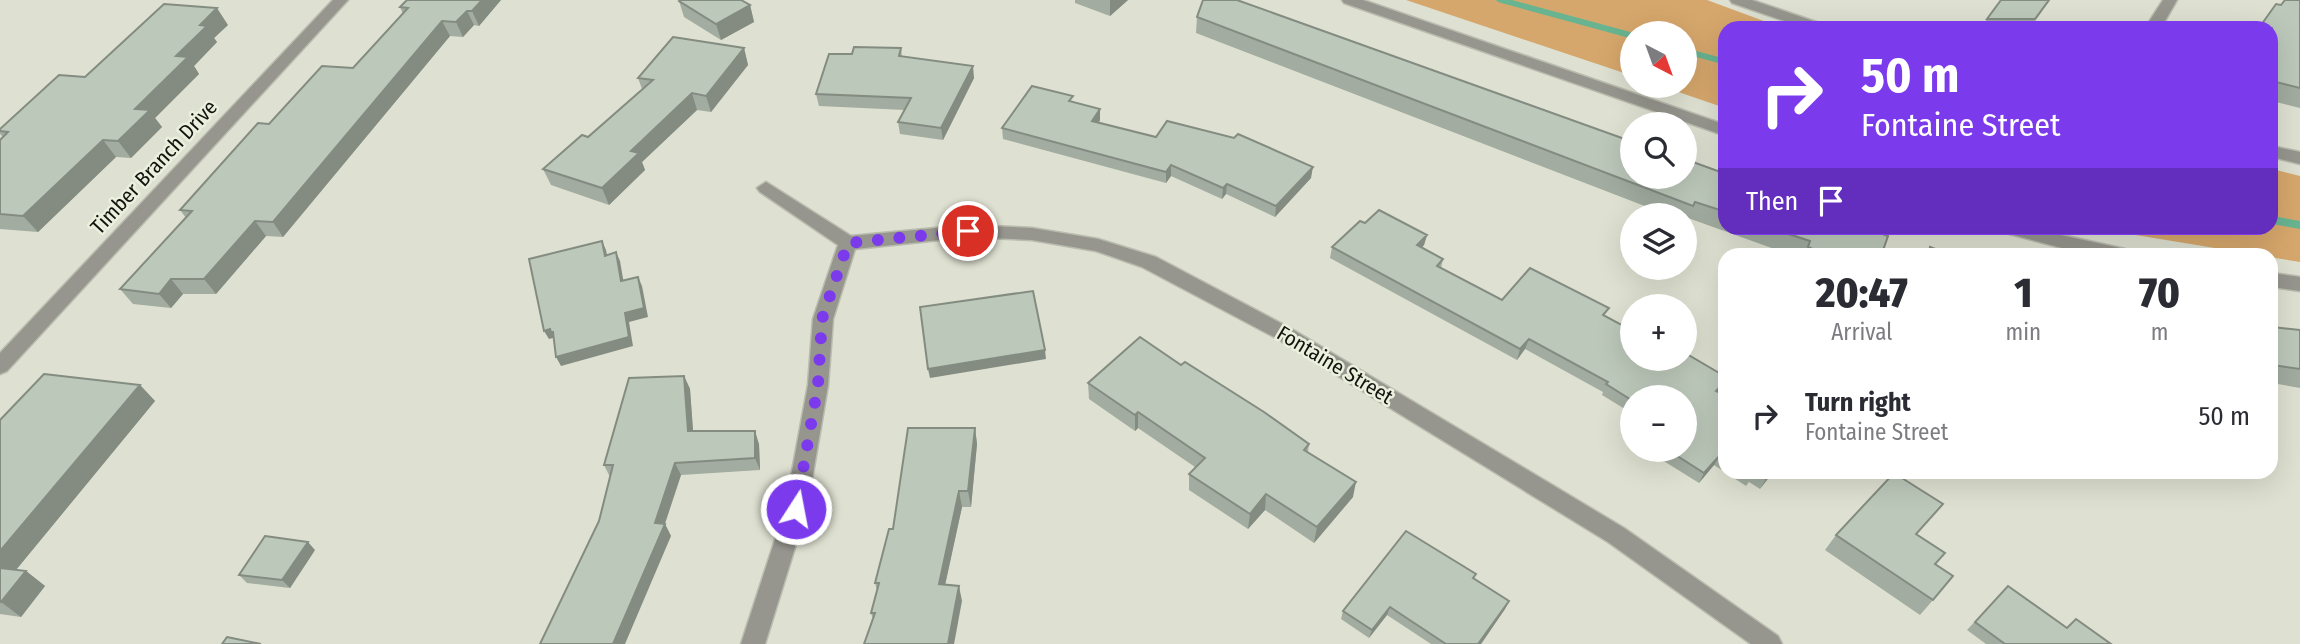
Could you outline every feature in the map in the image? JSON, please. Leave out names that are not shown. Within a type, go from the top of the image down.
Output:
[{"type":"street","name":"Timber Branch Drive","points":[[0,366],[341,0]]},
{"type":"street","points":[[1349,0],[1718,128]]},
{"type":"street","points":[[1737,0],[1798,21]]},
{"type":"street","points":[[2157,21],[2170,0]]},
{"type":"street","points":[[2278,153],[2300,158]]},
{"type":"street","points":[[753,644],[796,509],[818,385],[822,319],[848,243],[766,188]]},
{"type":"street","name":"Fontaine Street","points":[[848,243],[968,231],[1032,234],[1098,245],[1149,262],[1283,333],[1616,534],[1770,644]]},
{"type":"street","points":[[2033,235],[2087,248]]},
{"type":"street","points":[[2278,281],[2300,284]]},
{"type":"shaded area","points":[[1406,0],[1707,0],[1764,21],[1718,21],[1718,106],[1696,98],[1698,21],[1620,21],[1620,72]]},
{"type":"shaded area","points":[[2278,170],[2300,176],[2300,262],[2278,258],[2278,248],[2215,248],[2136,235],[2278,235]]},
{"type":"building","points":[[407,0],[482,0],[456,22],[442,21],[273,222],[255,221],[204,279],[171,279],[159,294],[120,289],[192,211],[180,210],[258,123],[269,124],[322,66],[353,68],[408,8],[400,7]]},
{"type":"building","points":[[680,0],[741,0],[750,5],[716,24]]},
{"type":"building","points":[[1203,0],[1237,0],[1620,137],[1620,178],[1197,17]]},
{"type":"building","points":[[2001,0],[2049,0],[2035,19],[1987,19]]},
{"type":"building","points":[[2285,0],[2300,0],[2300,88],[2278,82],[2278,21],[2264,21],[2276,4],[2281,5]]},
{"type":"building","points":[[164,4],[217,8],[200,25],[207,26],[176,56],[188,57],[135,109],[150,110],[118,141],[103,140],[23,216],[0,214],[0,140],[8,132],[0,129],[59,75],[85,77]]},
{"type":"building","points":[[673,37],[744,48],[706,96],[692,93],[631,151],[639,153],[602,188],[543,169],[582,135],[588,137],[653,80],[638,78]]},
{"type":"building","points":[[854,47],[901,48],[899,56],[973,66],[941,128],[898,122],[911,98],[816,94],[829,54],[852,54]]},
{"type":"building","points":[[1032,86],[1073,96],[1069,101],[1100,109],[1092,121],[1156,137],[1167,121],[1234,138],[1238,134],[1313,167],[1276,206],[1227,184],[1223,188],[1171,165],[1166,172],[1002,128]]},
{"type":"building","points":[[1697,163],[1718,171],[1718,209],[1695,202],[1685,203],[1648,189],[1697,189]]},
{"type":"building","points":[[1379,210],[1427,235],[1417,245],[1443,259],[1437,266],[1502,300],[1530,268],[1609,308],[1603,315],[1620,324],[1620,371],[1697,371],[1697,360],[1718,372],[1718,457],[1704,473],[1687,462],[1697,462],[1697,385],[1620,385],[1620,393],[1606,384],[1608,382],[1529,339],[1520,349],[1332,247],[1360,221],[1365,223]]},
{"type":"building","points":[[1792,235],[1888,236],[1884,248],[1810,248],[1808,247],[1810,241]]},
{"type":"building","points":[[602,241],[605,256],[616,252],[621,281],[638,277],[644,308],[625,313],[629,337],[556,357],[553,332],[550,329],[544,331],[529,259]]},
{"type":"building","points":[[1033,291],[1045,350],[928,369],[920,307]]},
{"type":"building","points":[[2278,328],[2300,330],[2300,369],[2278,366]]},
{"type":"building","points":[[1140,337],[1181,365],[1185,362],[1264,412],[1309,444],[1304,450],[1356,482],[1317,527],[1266,494],[1250,514],[1189,474],[1205,458],[1138,412],[1135,415],[1088,383]]},
{"type":"building","points":[[44,374],[140,385],[0,551],[0,420]]},
{"type":"building","points":[[684,376],[688,431],[755,431],[755,458],[675,463],[655,523],[665,524],[613,644],[540,644],[599,521],[613,465],[604,465],[629,378]]},
{"type":"building","points":[[908,428],[975,428],[968,491],[959,491],[939,584],[959,586],[948,644],[864,644],[875,613],[871,613],[879,583],[875,583],[889,529],[893,529]]},
{"type":"building","points":[[1888,479],[1903,479],[1943,504],[1916,534],[1945,553],[1935,564],[1953,576],[1933,600],[1836,535]]},
{"type":"building","points":[[1406,531],[1476,574],[1473,578],[1509,601],[1478,644],[1446,644],[1390,607],[1372,630],[1343,611]]},
{"type":"building","points":[[265,536],[308,542],[282,580],[239,575]]},
{"type":"building","points":[[0,568],[26,571],[1,602],[0,602]]},
{"type":"building","points":[[2008,586],[2067,628],[2076,619],[2111,644],[2005,644],[1975,622]]},
{"type":"building","points":[[227,637],[261,644],[222,644]]},
{"type":"waterway","points":[[1501,0],[1620,32]]},
{"type":"waterway","points":[[1698,54],[1718,60]]},
{"type":"waterway","points":[[2278,221],[2300,225]]},
{"type":"route","points":[[796,509],[818,385],[822,319],[848,243],[968,231]]}]
